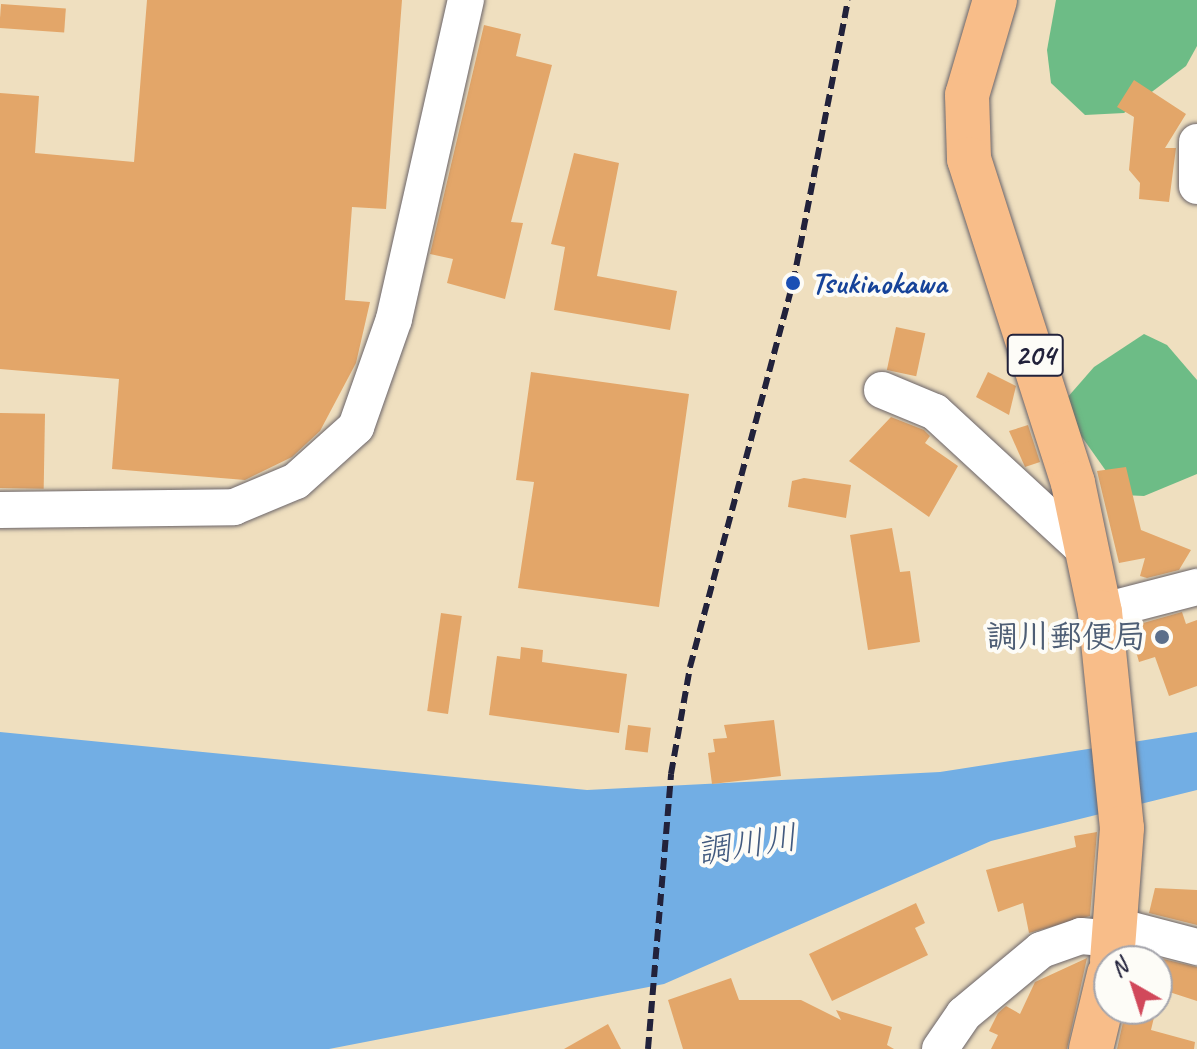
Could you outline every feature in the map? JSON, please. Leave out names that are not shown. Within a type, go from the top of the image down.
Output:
[{"type":"highway","name":"204","points":[[995,0],[967,95],[969,159],[1073,483],[1100,612],[1122,828],[1115,945]]},
{"type":"highway","name":"204","points":[[1091,1049],[1097,1025]]},
{"type":"street","points":[[0,510],[234,507],[296,481],[356,427],[394,319],[466,0]]},
{"type":"street","points":[[1197,142],[1197,186]]},
{"type":"street","points":[[882,390],[935,412],[1088,553]]},
{"type":"street","points":[[1100,612],[1197,587]]},
{"type":"street","points":[[940,1049],[964,1014],[1041,950],[1081,936],[1103,945]]},
{"type":"street","points":[[1173,948],[1197,947]]},
{"type":"green space","points":[[1056,0],[1197,0],[1197,46],[1186,66],[1124,113],[1085,115],[1051,83],[1047,50]]},
{"type":"green space","points":[[1144,334],[1167,345],[1197,380],[1197,474],[1144,496],[1123,495],[1060,406],[1094,367]]},
{"type":"water","name":"調川川","points":[[0,732],[587,790],[940,772],[1197,732],[1197,790],[991,841],[664,984],[329,1049],[0,1049]]},
{"type":"building","points":[[147,0],[402,0],[386,209],[352,207],[345,300],[370,302],[356,363],[320,431],[292,457],[245,480],[112,469],[119,379],[0,369],[0,93],[39,96],[35,153],[134,162]]},
{"type":"building","points":[[1,4],[66,9],[64,32],[0,28]]},
{"type":"building","points":[[484,25],[521,34],[516,56],[552,65],[511,222],[523,223],[505,299],[447,283],[453,259],[430,254]]},
{"type":"building","points":[[1134,80],[1186,114],[1165,148],[1176,148],[1169,202],[1139,199],[1140,183],[1129,170],[1134,117],[1117,107]]},
{"type":"building","points":[[574,153],[619,163],[597,276],[677,291],[670,330],[554,310],[565,247],[551,244]]},
{"type":"building","points":[[896,327],[925,333],[916,376],[887,370]]},
{"type":"building","points":[[531,372],[689,394],[659,607],[518,588],[534,482],[516,480]]},
{"type":"building","points":[[988,372],[1016,386],[1009,415],[976,397]]},
{"type":"building","points":[[0,413],[45,414],[44,489],[0,488]]},
{"type":"building","points":[[891,417],[924,430],[930,436],[925,443],[958,466],[929,517],[849,461]]},
{"type":"building","points":[[1028,425],[1040,462],[1025,467],[1009,431]]},
{"type":"building","points":[[1126,467],[1141,530],[1191,550],[1179,570],[1147,578],[1140,576],[1145,558],[1119,563],[1097,471]]},
{"type":"building","points":[[804,478],[851,485],[846,518],[788,507],[792,481]]},
{"type":"building","points":[[892,528],[900,572],[910,571],[920,642],[868,650],[850,535]]},
{"type":"building","points":[[1182,612],[1186,624],[1197,620],[1197,686],[1169,696],[1155,657],[1139,662],[1129,627]]},
{"type":"building","points":[[441,613],[462,616],[448,714],[427,711]]},
{"type":"building","points":[[521,647],[543,650],[542,662],[627,674],[619,733],[489,715],[497,656],[520,659]]},
{"type":"building","points":[[774,720],[781,776],[712,784],[708,753],[715,752],[713,739],[727,738],[724,725]]},
{"type":"building","points":[[628,725],[651,728],[648,753],[625,750]]},
{"type":"building","points":[[1097,832],[1090,916],[1029,933],[1023,903],[998,912],[986,870],[1076,847],[1074,836]]},
{"type":"building","points":[[1155,888],[1197,890],[1197,925],[1149,913]]},
{"type":"building","points":[[916,903],[925,923],[915,928],[928,955],[832,1001],[809,954]]},
{"type":"building","points":[[1087,958],[1067,1049],[991,1049],[998,1035],[989,1031],[998,1013],[1006,1006],[1020,1014],[1035,982]]},
{"type":"building","points":[[1173,961],[1197,967],[1197,1001],[1173,993]]},
{"type":"building","points":[[731,978],[739,1000],[801,1000],[841,1020],[836,1010],[892,1027],[887,1045],[894,1049],[683,1049],[668,1000]]},
{"type":"building","points":[[608,1024],[621,1049],[564,1049]]},
{"type":"building","points":[[1122,1025],[1152,1025],[1151,1030],[1195,1042],[1194,1049],[1117,1049]]},
{"type":"railway","points":[[648,1049],[671,774],[690,667],[793,283],[848,0]]},
{"type":"place","name":"Tsukinokawa","points":[[793,283]]},
{"type":"place","name":"調川郵便局","points":[[1162,637]]}]
